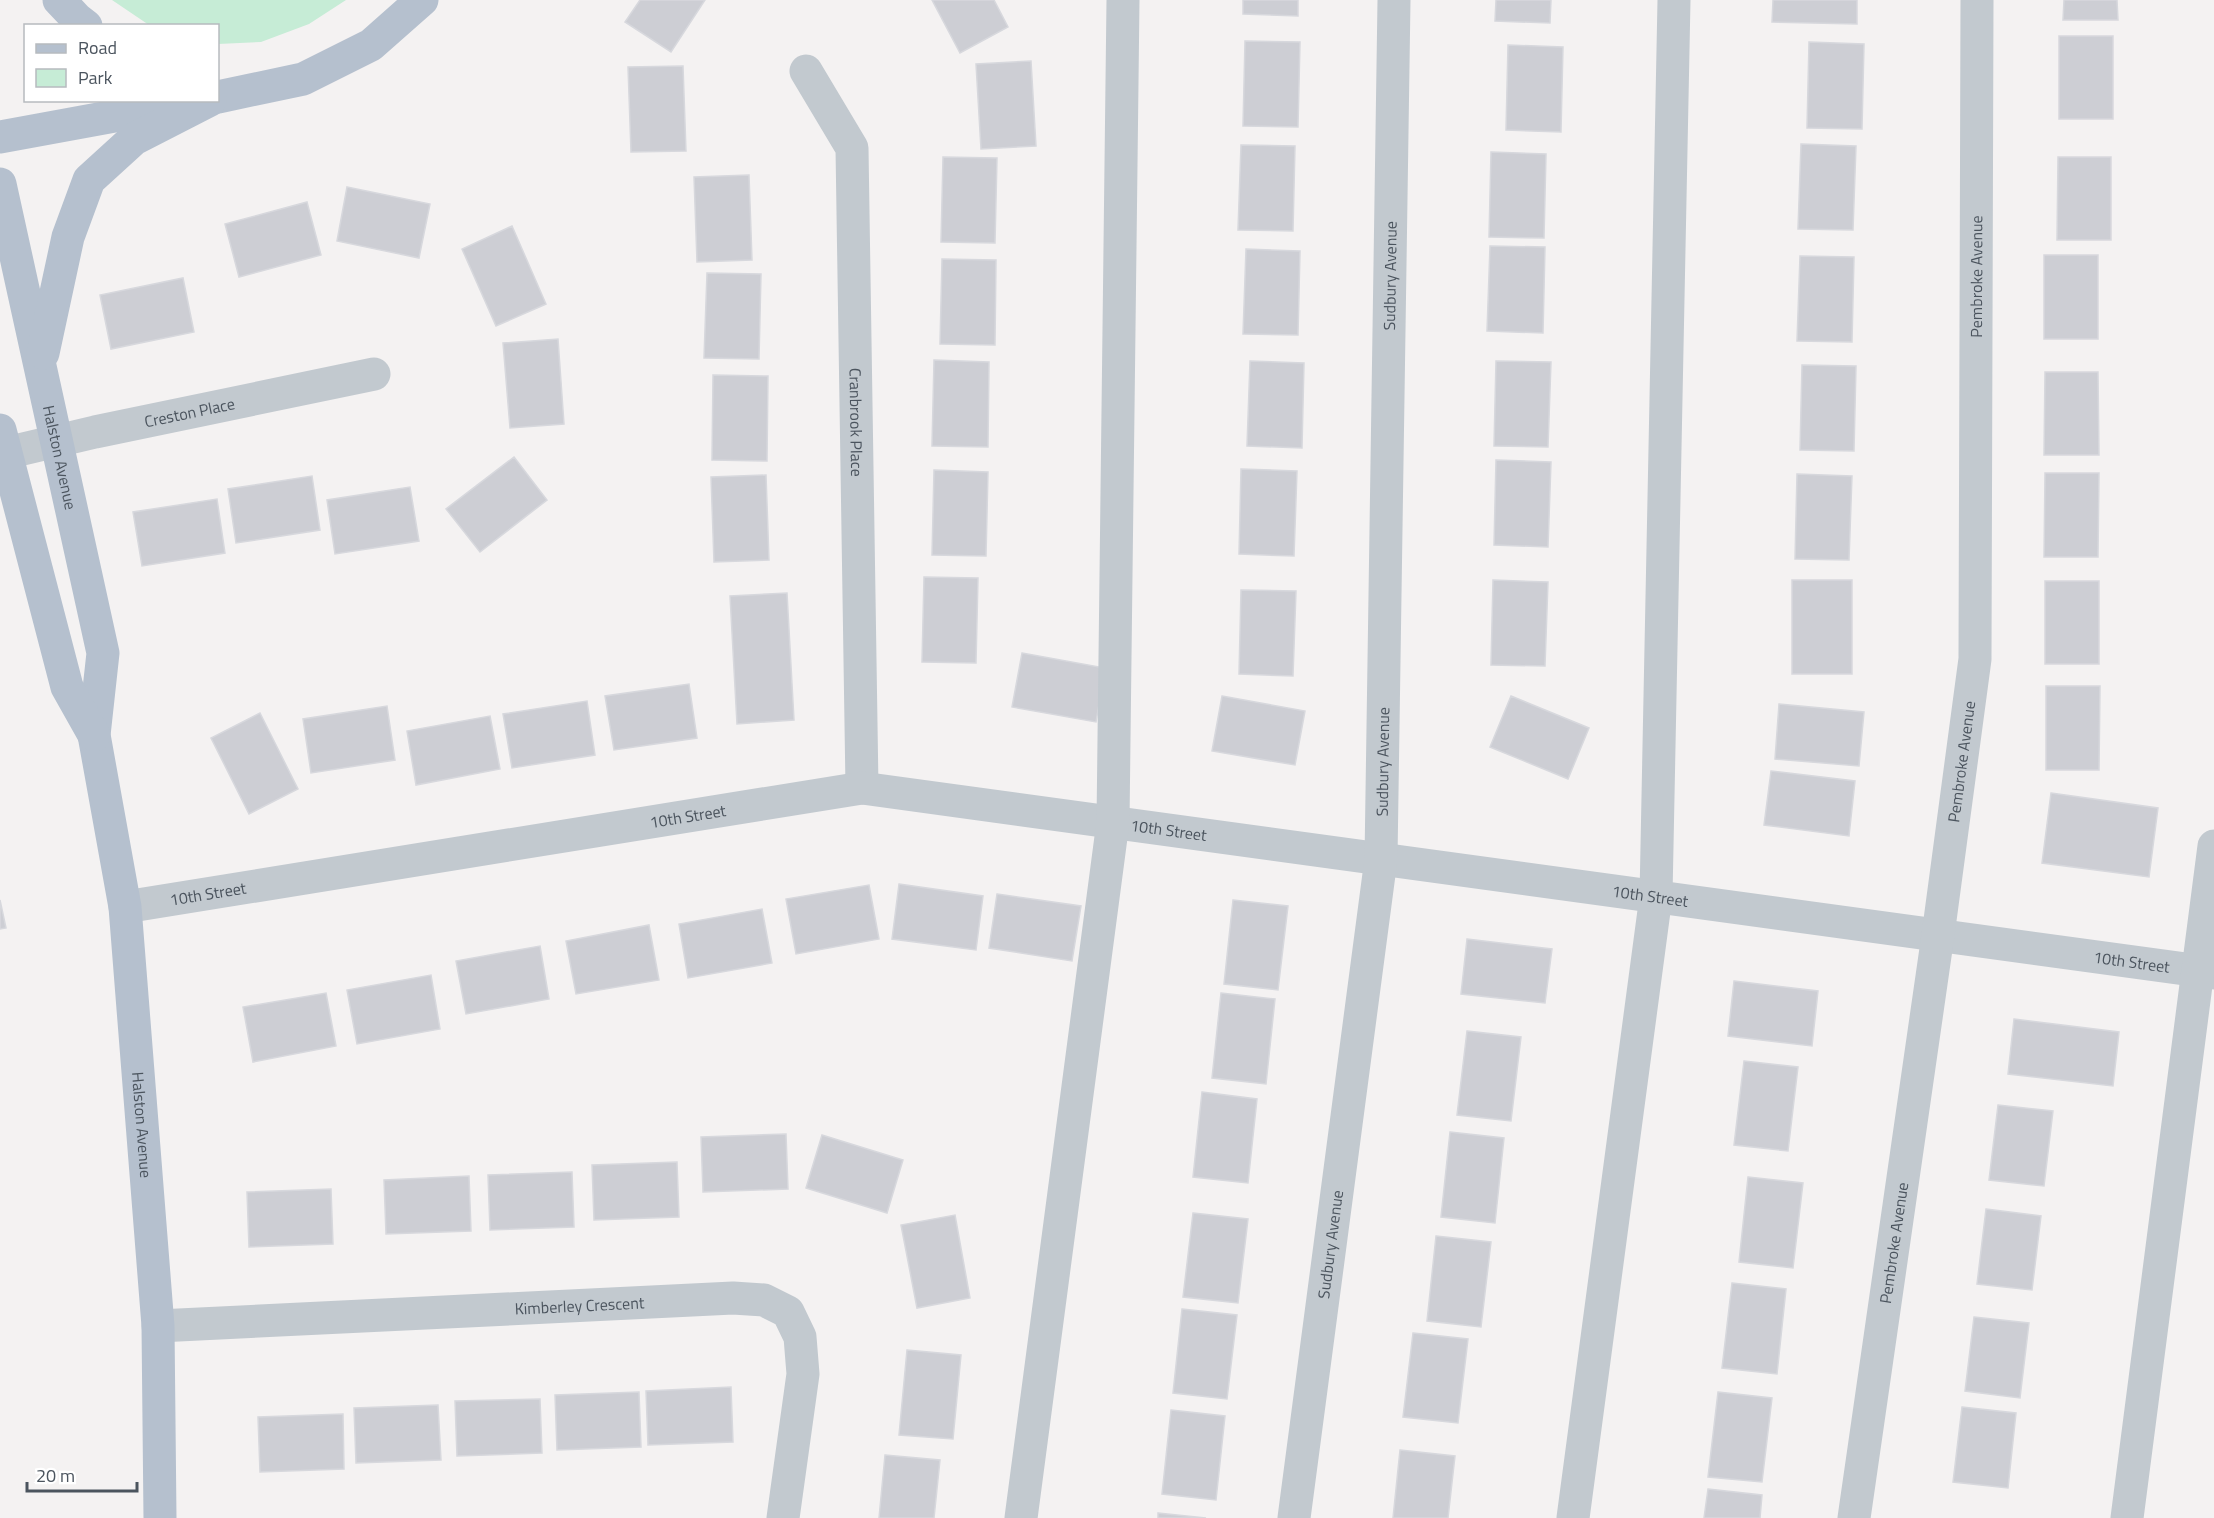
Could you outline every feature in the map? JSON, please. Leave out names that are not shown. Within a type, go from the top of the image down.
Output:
[{"type":"main road","points":[[59,0],[83,24]]},
{"type":"main road","points":[[219,97],[303,79],[371,45],[422,0]]},
{"type":"main road","points":[[0,137],[188,102]]},
{"type":"main road","points":[[40,366],[68,237],[89,180],[134,139],[206,102]]},
{"type":"main road","name":"Halston Avenue","points":[[0,184],[103,653],[94,735],[125,907],[158,1326],[160,1518]]},
{"type":"main road","name":"Halston Avenue","points":[[3,442],[66,687],[94,735]]},
{"type":"street","points":[[1021,1518],[1113,822],[1123,0]]},
{"type":"street","name":"Sudbury Avenue","points":[[1294,1518],[1381,859],[1394,0]]},
{"type":"street","points":[[1573,1518],[1656,896],[1674,0]]},
{"type":"street","name":"Pembroke Avenue","points":[[1854,1518],[1938,935],[1975,659],[1977,0]]},
{"type":"street","name":"Cranbrook Place","points":[[806,71],[852,148],[862,788]]},
{"type":"street","name":"Creston Place","points":[[3,442],[56,441],[374,374]]},
{"type":"street","name":"10th Street","points":[[125,907],[862,788],[2207,972]]},
{"type":"street","points":[[2127,1518],[2207,972],[2214,846]]},
{"type":"street","name":"Kimberley Crescent","points":[[158,1326],[733,1298],[764,1300],[788,1312],[800,1337],[803,1374],[783,1518]]},
{"type":"green space","points":[[112,0],[346,0],[309,24],[261,42],[219,44],[219,24],[148,24]]},
{"type":"building","points":[[640,0],[705,0],[671,52],[625,22]]},
{"type":"building","points":[[932,0],[994,0],[1008,27],[960,53]]},
{"type":"building","points":[[1243,0],[1298,0],[1298,16],[1243,14]]},
{"type":"building","points":[[1496,0],[1551,0],[1550,23],[1495,21]]},
{"type":"building","points":[[1773,0],[1857,0],[1857,24],[1772,22]]},
{"type":"building","points":[[2064,0],[2117,0],[2118,20],[2063,20]]},
{"type":"building","points":[[2059,36],[2113,36],[2113,119],[2059,119]]},
{"type":"building","points":[[1245,41],[1300,42],[1298,127],[1243,126]]},
{"type":"building","points":[[1809,42],[1864,44],[1862,129],[1807,128]]},
{"type":"building","points":[[1508,45],[1563,47],[1561,132],[1506,130]]},
{"type":"building","points":[[1031,61],[1036,146],[981,149],[976,64]]},
{"type":"building","points":[[683,66],[686,151],[631,152],[628,67]]},
{"type":"building","points":[[1801,144],[1856,146],[1853,230],[1798,229]]},
{"type":"building","points":[[1241,145],[1295,146],[1293,231],[1238,230]]},
{"type":"building","points":[[1491,152],[1546,154],[1544,238],[1489,237]]},
{"type":"building","points":[[943,157],[997,158],[995,243],[941,242]]},
{"type":"building","points":[[2058,157],[2111,157],[2111,240],[2057,240]]},
{"type":"building","points":[[749,175],[752,260],[697,262],[694,177]]},
{"type":"building","points":[[347,187],[430,204],[419,258],[337,241]]},
{"type":"building","points":[[307,202],[321,255],[239,277],[225,224]]},
{"type":"building","points":[[512,226],[546,304],[496,326],[462,249]]},
{"type":"building","points":[[1490,246],[1545,247],[1543,333],[1487,331]]},
{"type":"building","points":[[1246,249],[1300,251],[1298,335],[1243,334]]},
{"type":"building","points":[[2044,255],[2098,255],[2098,339],[2044,339]]},
{"type":"building","points":[[1800,256],[1854,257],[1852,342],[1797,341]]},
{"type":"building","points":[[942,259],[996,260],[995,345],[940,344]]},
{"type":"building","points":[[707,273],[761,274],[759,359],[704,358]]},
{"type":"building","points":[[183,278],[194,332],[111,349],[100,295]]},
{"type":"building","points":[[558,339],[564,424],[510,428],[503,343]]},
{"type":"building","points":[[934,360],[989,362],[988,447],[932,446]]},
{"type":"building","points":[[1250,361],[1304,363],[1302,448],[1247,446]]},
{"type":"building","points":[[1496,361],[1551,362],[1548,447],[1494,446]]},
{"type":"building","points":[[1802,365],[1856,366],[1854,451],[1800,450]]},
{"type":"building","points":[[2045,372],[2098,372],[2099,455],[2044,455]]},
{"type":"building","points":[[713,375],[768,376],[767,461],[712,460]]},
{"type":"building","points":[[514,457],[547,500],[480,552],[446,509]]},
{"type":"building","points":[[1496,460],[1551,462],[1548,547],[1494,545]]},
{"type":"building","points":[[1241,469],[1297,471],[1294,556],[1239,554]]},
{"type":"building","points":[[934,470],[988,472],[986,556],[932,555]]},
{"type":"building","points":[[2045,473],[2099,473],[2098,557],[2044,557]]},
{"type":"building","points":[[1797,474],[1852,476],[1849,560],[1795,559]]},
{"type":"building","points":[[766,475],[769,560],[714,562],[711,477]]},
{"type":"building","points":[[312,476],[320,530],[236,543],[228,489]]},
{"type":"building","points":[[410,487],[419,541],[335,554],[327,500]]},
{"type":"building","points":[[217,499],[225,553],[142,566],[133,512]]},
{"type":"building","points":[[924,577],[978,578],[976,663],[922,662]]},
{"type":"building","points":[[1493,580],[1548,582],[1545,666],[1491,665]]},
{"type":"building","points":[[1792,580],[1852,580],[1852,674],[1792,674]]},
{"type":"building","points":[[2045,581],[2099,581],[2099,664],[2045,664]]},
{"type":"building","points":[[1241,590],[1296,591],[1293,676],[1239,674]]},
{"type":"building","points":[[787,593],[794,720],[737,724],[730,596]]},
{"type":"building","points":[[1022,653],[1105,668],[1096,722],[1012,707]]},
{"type":"building","points":[[689,684],[697,738],[614,750],[605,696]]},
{"type":"building","points":[[2046,686],[2100,686],[2099,770],[2046,770]]},
{"type":"building","points":[[1222,696],[1305,711],[1295,765],[1212,751]]},
{"type":"building","points":[[1511,696],[1589,728],[1568,779],[1490,747]]},
{"type":"building","points":[[587,701],[595,755],[512,768],[503,714]]},
{"type":"building","points":[[1779,704],[1864,712],[1859,766],[1775,759]]},
{"type":"building","points":[[387,706],[395,760],[311,773],[303,719]]},
{"type":"building","points":[[260,713],[298,789],[249,814],[211,738]]},
{"type":"building","points":[[490,716],[500,769],[416,785],[407,731]]},
{"type":"building","points":[[1771,771],[1855,781],[1849,836],[1764,825]]},
{"type":"building","points":[[2051,793],[2158,808],[2149,877],[2042,863]]},
{"type":"building","points":[[899,884],[983,896],[976,950],[892,939]]},
{"type":"building","points":[[869,885],[879,939],[796,954],[786,899]]},
{"type":"building","points":[[997,894],[1081,906],[1072,961],[989,948]]},
{"type":"building","points":[[0,900],[6,928],[0,929]]},
{"type":"building","points":[[1233,900],[1288,906],[1278,990],[1224,984]]},
{"type":"building","points":[[762,909],[772,963],[688,978],[679,924]]},
{"type":"building","points":[[649,925],[659,980],[576,994],[566,941]]},
{"type":"building","points":[[1467,939],[1552,949],[1545,1003],[1461,994]]},
{"type":"building","points":[[540,946],[549,999],[466,1014],[456,961]]},
{"type":"building","points":[[431,975],[440,1029],[357,1044],[347,990]]},
{"type":"building","points":[[1734,981],[1818,991],[1812,1046],[1728,1036]]},
{"type":"building","points":[[326,993],[336,1046],[253,1062],[243,1007]]},
{"type":"building","points":[[1221,993],[1275,999],[1266,1084],[1212,1078]]},
{"type":"building","points":[[2014,1019],[2119,1032],[2113,1086],[2008,1074]]},
{"type":"building","points":[[1467,1031],[1521,1037],[1511,1121],[1457,1115]]},
{"type":"building","points":[[1744,1061],[1798,1067],[1788,1151],[1734,1145]]},
{"type":"building","points":[[1202,1092],[1257,1099],[1248,1183],[1193,1177]]},
{"type":"building","points":[[1998,1105],[2053,1111],[2044,1186],[1989,1180]]},
{"type":"building","points":[[1450,1132],[1504,1138],[1495,1223],[1441,1217]]},
{"type":"building","points":[[786,1134],[788,1189],[703,1192],[701,1137]]},
{"type":"building","points":[[822,1135],[903,1160],[887,1213],[806,1188]]},
{"type":"building","points":[[677,1162],[679,1217],[594,1220],[592,1165]]},
{"type":"building","points":[[572,1172],[574,1227],[490,1230],[488,1175]]},
{"type":"building","points":[[469,1176],[471,1231],[386,1234],[384,1180]]},
{"type":"building","points":[[1748,1177],[1803,1183],[1793,1268],[1739,1262]]},
{"type":"building","points":[[331,1189],[333,1244],[249,1247],[247,1192]]},
{"type":"building","points":[[1986,1209],[2041,1216],[2032,1290],[1977,1284]]},
{"type":"building","points":[[1193,1213],[1248,1219],[1238,1303],[1183,1297]]},
{"type":"building","points":[[955,1215],[970,1298],[917,1308],[901,1225]]},
{"type":"building","points":[[1436,1236],[1491,1242],[1481,1327],[1427,1321]]},
{"type":"building","points":[[1732,1283],[1786,1289],[1777,1374],[1722,1368]]},
{"type":"building","points":[[1182,1309],[1237,1315],[1227,1399],[1173,1393]]},
{"type":"building","points":[[1974,1317],[2029,1323],[2020,1398],[1965,1391]]},
{"type":"building","points":[[1413,1333],[1468,1339],[1458,1423],[1403,1417]]},
{"type":"building","points":[[907,1350],[961,1355],[953,1439],[899,1435]]},
{"type":"building","points":[[731,1387],[733,1442],[648,1445],[646,1391]]},
{"type":"building","points":[[639,1392],[641,1447],[557,1450],[555,1395]]},
{"type":"building","points":[[1718,1392],[1772,1398],[1762,1482],[1708,1477]]},
{"type":"building","points":[[540,1399],[542,1453],[457,1456],[455,1401]]},
{"type":"building","points":[[438,1405],[441,1460],[356,1463],[354,1408]]},
{"type":"building","points":[[1962,1407],[2016,1413],[2008,1488],[1953,1482]]},
{"type":"building","points":[[1171,1410],[1225,1416],[1216,1500],[1162,1494]]},
{"type":"building","points":[[343,1414],[344,1469],[260,1472],[258,1417]]},
{"type":"building","points":[[1400,1450],[1455,1456],[1448,1518],[1393,1518]]},
{"type":"building","points":[[885,1455],[940,1460],[934,1518],[879,1518]]},
{"type":"building","points":[[1708,1489],[1762,1495],[1760,1518],[1704,1518]]},
{"type":"building","points":[[1158,1513],[1206,1518],[1158,1518]]}]
